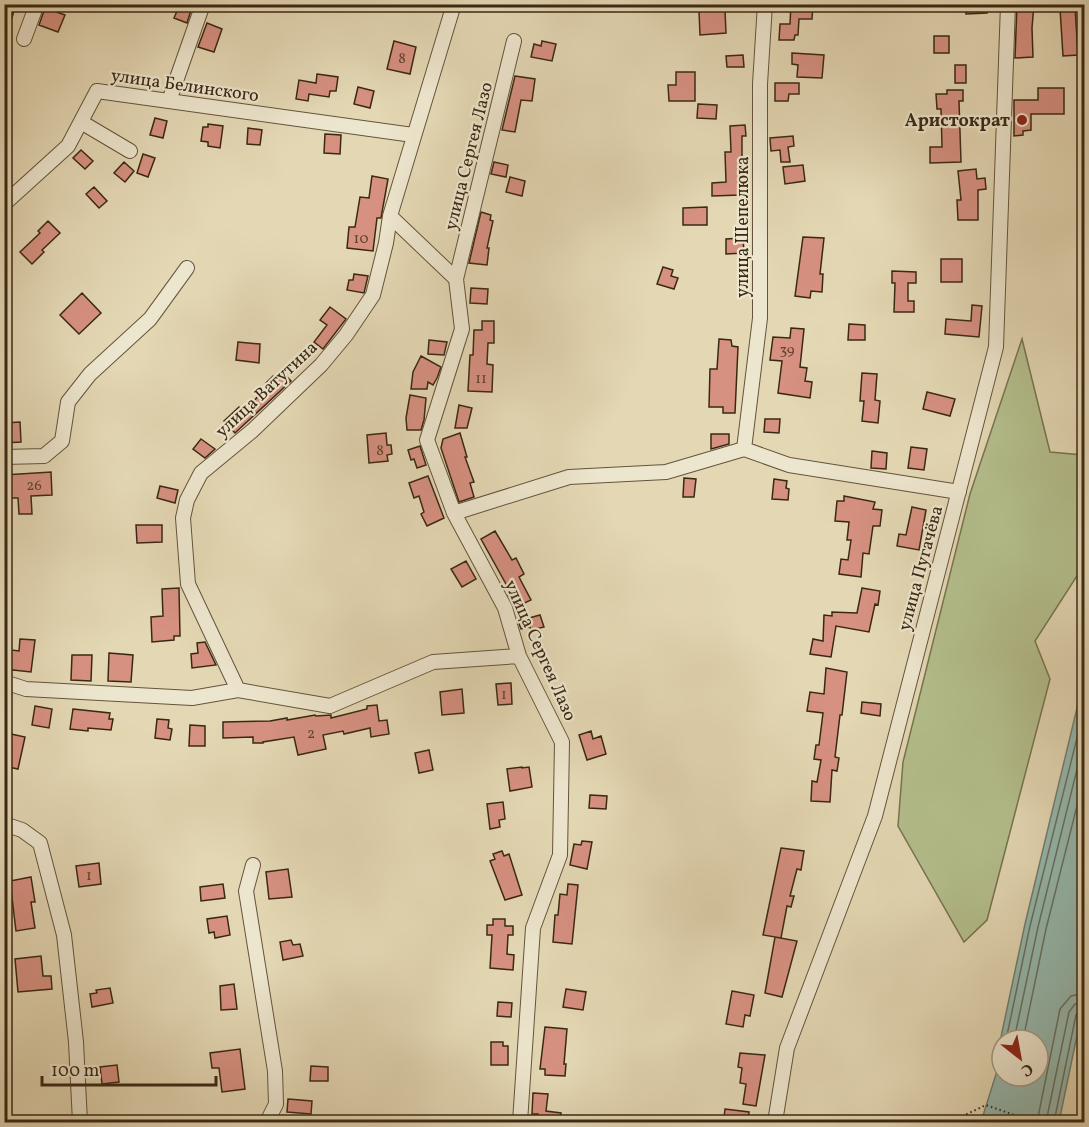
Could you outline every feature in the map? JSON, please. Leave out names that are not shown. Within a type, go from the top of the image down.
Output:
[{"type":"street","points":[[24,39],[37,4]]},
{"type":"street","points":[[169,101],[203,4]]},
{"type":"street","name":"улица Ватутина","points":[[238,690],[188,584],[183,518],[187,500],[201,473],[252,431],[321,365],[346,335],[373,294],[386,243],[390,216],[454,4]]},
{"type":"street","name":"улица Шепелюка","points":[[744,449],[760,318],[760,84],[765,4]]},
{"type":"street","name":"улица Пугачёва","points":[[775,1122],[787,1048],[874,816],[996,347],[1008,4]]},
{"type":"street","name":"улица Сергея Лазо","points":[[514,41],[456,279],[462,330],[426,440],[454,513],[505,608],[519,656],[562,742],[560,855],[533,928],[520,1122]]},
{"type":"street","name":"улица Белинского","points":[[4,204],[68,146],[97,91],[413,135]]},
{"type":"street","points":[[81,122],[130,151]]},
{"type":"street","name":"улица Сергея Лазо","points":[[390,216],[456,279]]},
{"type":"street","points":[[4,457],[44,456],[62,441],[68,402],[90,374],[150,319],[187,268]]},
{"type":"street","points":[[454,513],[569,477],[666,472],[744,449],[789,465],[958,492]]},
{"type":"street","points":[[4,682],[27,689],[192,698],[238,690],[330,706],[433,662],[519,656]]},
{"type":"street","points":[[4,824],[22,830],[40,843],[64,936],[76,1042],[80,1122]]},
{"type":"street","points":[[253,865],[246,891],[275,1082],[276,1104],[267,1122]]},
{"type":"path","points":[[950,1122],[986,1105],[1034,1122]]},
{"type":"green space","points":[[1022,339],[1050,452],[1083,455],[1084,565],[1035,641],[1050,679],[987,920],[964,942],[898,826],[903,762],[970,494]]},
{"type":"water","points":[[1084,679],[1084,1002],[1059,1122],[981,1122],[992,1088],[1050,1088],[1050,1028],[1003,1028],[1025,924]]},
{"type":"building","points":[[4,4],[16,4],[7,35],[4,34]]},
{"type":"building","points":[[180,4],[193,4],[187,23],[174,18]]},
{"type":"building","points":[[791,4],[813,4],[812,19],[799,19],[798,35],[795,35],[794,40],[779,40],[780,24],[790,24]]},
{"type":"building","points":[[966,4],[986,4],[987,13],[966,14]]},
{"type":"building","points":[[1017,4],[1034,4],[1033,57],[1015,58]]},
{"type":"building","points":[[1075,7],[1078,55],[1063,56],[1060,8]]},
{"type":"building","points":[[45,8],[65,15],[58,32],[39,25]]},
{"type":"building","points":[[725,10],[726,33],[700,35],[699,11]]},
{"type":"building","points":[[207,23],[222,29],[214,52],[198,47]]},
{"type":"building","points":[[934,36],[949,36],[949,53],[934,53]]},
{"type":"building","points":[[394,41],[416,47],[410,74],[387,69]]},
{"type":"building","points":[[542,41],[556,44],[552,61],[531,57],[534,44],[541,46]]},
{"type":"building","points":[[792,53],[824,55],[822,78],[797,77],[798,65],[792,64]]},
{"type":"building","points":[[743,55],[744,67],[727,67],[726,56]]},
{"type":"building","points":[[955,65],[966,65],[966,83],[955,83]]},
{"type":"building","points":[[676,72],[695,72],[695,101],[669,101],[668,85],[676,85]]},
{"type":"building","points":[[317,74],[338,77],[336,91],[330,91],[329,97],[309,94],[308,101],[296,99],[299,80],[316,83]]},
{"type":"building","points":[[515,76],[535,79],[532,101],[521,100],[515,132],[502,130]]},
{"type":"building","points":[[775,83],[799,83],[799,94],[789,94],[788,101],[775,101]]},
{"type":"building","points":[[358,87],[374,91],[370,108],[354,104]]},
{"type":"building","points":[[1038,88],[1064,88],[1064,114],[1031,114],[1031,130],[1023,131],[1023,135],[1014,136],[1014,100],[1038,100]]},
{"type":"building","points":[[947,90],[963,90],[963,101],[959,101],[961,162],[930,163],[930,147],[942,147],[941,109],[937,109],[936,94],[947,94]]},
{"type":"building","points":[[698,104],[717,105],[716,119],[697,118]]},
{"type":"building","points":[[155,118],[167,121],[163,138],[150,135]]},
{"type":"building","points":[[208,124],[223,126],[220,148],[208,146],[208,142],[201,141],[203,127],[208,127]]},
{"type":"building","points":[[745,125],[746,136],[742,136],[742,169],[739,169],[740,195],[712,196],[712,183],[726,182],[725,152],[731,152],[730,126]]},
{"type":"building","points":[[248,128],[262,130],[260,145],[247,144]]},
{"type":"building","points":[[325,134],[341,135],[340,154],[324,153]]},
{"type":"building","points":[[793,136],[794,146],[788,147],[790,162],[781,162],[780,150],[771,151],[770,138]]},
{"type":"building","points":[[81,150],[93,161],[85,169],[73,158]]},
{"type":"building","points":[[143,154],[155,158],[148,177],[137,173]]},
{"type":"building","points":[[124,162],[134,171],[125,182],[114,173]]},
{"type":"building","points":[[494,162],[508,165],[506,177],[491,174]]},
{"type":"building","points":[[803,165],[805,181],[785,184],[783,167]]},
{"type":"building","points":[[976,169],[977,179],[985,178],[986,189],[978,190],[978,220],[958,220],[957,200],[961,200],[958,171]]},
{"type":"building","points":[[372,176],[388,179],[381,218],[377,218],[373,251],[347,248],[349,227],[355,227],[360,197],[369,198]]},
{"type":"building","points":[[510,177],[525,181],[522,196],[506,192]]},
{"type":"building","points":[[94,187],[107,201],[99,208],[86,194]]},
{"type":"building","points":[[707,207],[707,225],[683,225],[683,208]]},
{"type":"building","points":[[481,212],[491,215],[490,220],[493,221],[487,248],[489,248],[487,265],[469,263]]},
{"type":"building","points":[[48,221],[60,233],[42,250],[44,252],[32,264],[20,252],[40,233],[38,231]]},
{"type":"building","points":[[803,237],[824,238],[820,274],[823,274],[822,292],[811,291],[810,298],[795,296]]},
{"type":"building","points":[[743,238],[744,253],[726,254],[726,239]]},
{"type":"building","points":[[941,259],[962,259],[962,282],[941,282]]},
{"type":"building","points":[[663,267],[673,270],[671,276],[678,278],[674,289],[657,284]]},
{"type":"building","points":[[892,271],[916,272],[916,283],[908,283],[908,301],[914,301],[914,312],[894,312],[895,283],[892,283]]},
{"type":"building","points":[[354,274],[368,276],[364,293],[347,290],[349,280],[353,280]]},
{"type":"building","points":[[471,288],[488,289],[487,304],[470,303]]},
{"type":"building","points":[[82,293],[101,313],[79,334],[60,315]]},
{"type":"building","points":[[972,305],[982,306],[979,337],[945,334],[946,319],[971,321]]},
{"type":"building","points":[[330,307],[346,319],[323,349],[314,342],[327,325],[320,320]]},
{"type":"building","points":[[482,321],[494,321],[494,343],[488,343],[487,364],[493,365],[492,392],[468,391],[474,330],[482,330]]},
{"type":"building","points":[[849,324],[865,325],[865,340],[848,340]]},
{"type":"building","points":[[791,328],[804,329],[800,367],[807,368],[805,381],[812,382],[810,398],[778,393],[782,361],[770,360],[773,337],[790,338]]},
{"type":"building","points":[[719,339],[731,340],[732,346],[738,347],[735,413],[723,413],[723,407],[709,407],[710,369],[717,369]]},
{"type":"building","points":[[429,340],[447,342],[444,355],[428,354]]},
{"type":"building","points":[[238,342],[260,344],[259,363],[236,360]]},
{"type":"building","points":[[421,356],[441,367],[433,385],[428,382],[427,389],[411,389],[413,372]]},
{"type":"building","points":[[862,373],[877,374],[875,400],[880,401],[878,423],[862,421],[864,401],[860,401]]},
{"type":"building","points":[[284,374],[291,381],[235,433],[224,421],[239,407],[244,412],[273,376],[277,381]]},
{"type":"building","points":[[927,392],[955,399],[950,416],[923,409]]},
{"type":"building","points":[[410,395],[426,398],[421,430],[407,430],[406,418]]},
{"type":"building","points":[[459,405],[472,408],[467,428],[455,428]]},
{"type":"building","points":[[765,419],[780,419],[779,433],[764,432]]},
{"type":"building","points":[[20,422],[21,442],[4,443],[4,423]]},
{"type":"building","points":[[386,433],[387,445],[391,445],[392,454],[387,455],[388,461],[369,463],[367,435]]},
{"type":"building","points":[[460,433],[474,482],[470,483],[474,497],[459,502],[441,448],[443,439]]},
{"type":"building","points":[[711,434],[729,434],[729,444],[711,449]]},
{"type":"building","points":[[201,439],[215,449],[205,458],[193,449]]},
{"type":"building","points":[[420,446],[426,465],[417,468],[408,450]]},
{"type":"building","points":[[911,447],[927,449],[924,470],[908,468]]},
{"type":"building","points":[[872,451],[887,453],[886,469],[871,468]]},
{"type":"building","points":[[51,472],[52,495],[31,496],[32,514],[19,514],[18,498],[4,498],[4,475]]},
{"type":"building","points":[[428,476],[444,518],[427,526],[421,514],[424,512],[419,496],[414,498],[409,483]]},
{"type":"building","points":[[684,478],[696,479],[694,497],[683,497]]},
{"type":"building","points":[[774,479],[787,481],[788,500],[772,499]]},
{"type":"building","points":[[160,486],[178,490],[175,503],[157,498]]},
{"type":"building","points":[[844,496],[875,502],[873,509],[882,510],[880,526],[873,526],[869,554],[863,553],[861,577],[839,574],[841,559],[848,560],[851,540],[847,540],[849,522],[835,521],[837,501],[844,501]]},
{"type":"building","points":[[912,507],[926,510],[919,550],[897,546],[899,534],[906,535]]},
{"type":"building","points":[[136,525],[162,525],[162,542],[137,543]]},
{"type":"building","points":[[495,531],[512,560],[516,558],[524,574],[519,577],[531,600],[514,608],[508,595],[511,593],[481,539]]},
{"type":"building","points":[[466,561],[476,579],[462,587],[451,569]]},
{"type":"building","points":[[179,588],[180,636],[174,636],[174,640],[152,642],[151,617],[163,616],[162,589]]},
{"type":"building","points":[[862,588],[880,591],[869,632],[836,626],[831,657],[810,654],[813,639],[823,641],[824,615],[832,616],[832,612],[857,613]]},
{"type":"building","points":[[540,615],[544,627],[531,630],[530,627],[521,629],[518,621]]},
{"type":"building","points":[[20,639],[35,640],[31,672],[4,669],[4,649],[19,651]]},
{"type":"building","points":[[205,642],[216,665],[192,668],[191,654],[198,653],[197,643]]},
{"type":"building","points":[[109,653],[133,655],[131,682],[108,681]]},
{"type":"building","points":[[72,655],[92,655],[91,681],[71,680]]},
{"type":"building","points":[[826,668],[847,672],[835,757],[839,758],[837,771],[832,770],[830,802],[811,801],[812,781],[817,782],[821,760],[814,759],[816,745],[819,745],[823,713],[807,711],[810,692],[824,694]]},
{"type":"building","points":[[511,683],[512,704],[498,705],[496,684]]},
{"type":"building","points":[[462,689],[464,713],[442,715],[440,692]]},
{"type":"building","points":[[862,702],[881,704],[880,716],[861,713]]},
{"type":"building","points":[[377,705],[379,721],[387,720],[389,734],[371,737],[370,728],[344,734],[343,731],[323,735],[326,749],[298,755],[294,737],[263,743],[253,743],[253,737],[223,738],[223,722],[270,721],[287,718],[287,720],[315,715],[331,715],[331,718]]},
{"type":"building","points":[[35,706],[52,709],[49,728],[32,725]]},
{"type":"building","points":[[73,709],[110,713],[109,719],[113,719],[111,730],[70,729]]},
{"type":"building","points":[[157,719],[169,720],[168,728],[172,729],[170,740],[155,738]]},
{"type":"building","points":[[190,725],[205,726],[205,746],[189,746]]},
{"type":"building","points":[[591,731],[593,739],[601,736],[606,754],[587,760],[579,735]]},
{"type":"building","points":[[11,734],[25,737],[18,769],[4,766]]},
{"type":"building","points":[[429,750],[433,770],[419,773],[415,753]]},
{"type":"building","points":[[529,767],[532,787],[510,791],[507,769]]},
{"type":"building","points":[[590,795],[607,796],[606,809],[589,808]]},
{"type":"building","points":[[503,802],[505,819],[499,820],[500,827],[490,829],[487,804]]},
{"type":"building","points":[[582,841],[592,842],[587,869],[570,865],[574,844],[581,845]]},
{"type":"building","points":[[781,848],[804,851],[801,870],[797,869],[790,896],[794,896],[791,907],[787,906],[781,938],[763,935]]},
{"type":"building","points":[[502,851],[504,856],[509,854],[522,895],[505,900],[490,861],[495,859],[493,854]]},
{"type":"building","points":[[99,863],[101,884],[79,887],[76,866]]},
{"type":"building","points":[[288,869],[292,897],[269,899],[266,872]]},
{"type":"building","points":[[31,877],[35,902],[31,902],[35,928],[16,931],[10,881]]},
{"type":"building","points":[[223,884],[225,898],[201,901],[200,887]]},
{"type":"building","points":[[568,884],[578,885],[572,944],[553,942],[555,915],[558,915],[560,894],[567,895]]},
{"type":"building","points":[[227,916],[230,935],[215,938],[214,932],[209,933],[207,919]]},
{"type":"building","points":[[493,919],[505,919],[505,926],[513,926],[513,935],[508,935],[507,954],[514,955],[513,970],[490,968],[492,935],[487,935],[487,925],[493,925]]},
{"type":"building","points":[[775,937],[797,941],[782,997],[765,993]]},
{"type":"building","points":[[291,940],[293,945],[300,944],[303,956],[283,960],[280,942]]},
{"type":"building","points":[[41,956],[43,976],[51,976],[52,989],[18,992],[15,959]]},
{"type":"building","points":[[234,984],[237,1009],[221,1010],[220,986]]},
{"type":"building","points":[[110,988],[113,1003],[92,1007],[90,994],[97,993],[96,990]]},
{"type":"building","points":[[566,989],[586,992],[583,1010],[563,1007]]},
{"type":"building","points":[[732,991],[754,995],[750,1016],[745,1015],[743,1027],[726,1024]]},
{"type":"building","points":[[498,1002],[512,1003],[511,1017],[497,1016]]},
{"type":"building","points":[[545,1027],[567,1029],[565,1076],[545,1075],[545,1069],[540,1069]]},
{"type":"building","points":[[491,1042],[503,1042],[503,1046],[508,1046],[508,1065],[491,1065]]},
{"type":"building","points":[[240,1049],[245,1089],[222,1092],[219,1068],[212,1068],[210,1053]]},
{"type":"building","points":[[740,1053],[765,1055],[756,1106],[743,1104],[746,1084],[740,1083],[742,1068],[738,1067]]},
{"type":"building","points":[[117,1065],[119,1082],[102,1084],[100,1067]]},
{"type":"building","points":[[311,1066],[328,1067],[328,1081],[310,1081]]},
{"type":"building","points":[[533,1093],[548,1094],[546,1111],[561,1113],[560,1122],[537,1122],[538,1114],[532,1114]]},
{"type":"building","points":[[288,1099],[312,1101],[311,1114],[287,1112]]},
{"type":"building","points":[[725,1109],[749,1112],[748,1122],[735,1122],[736,1119],[724,1118]]},
{"type":"place","name":"Аристократ","points":[[1022,120]]}]
